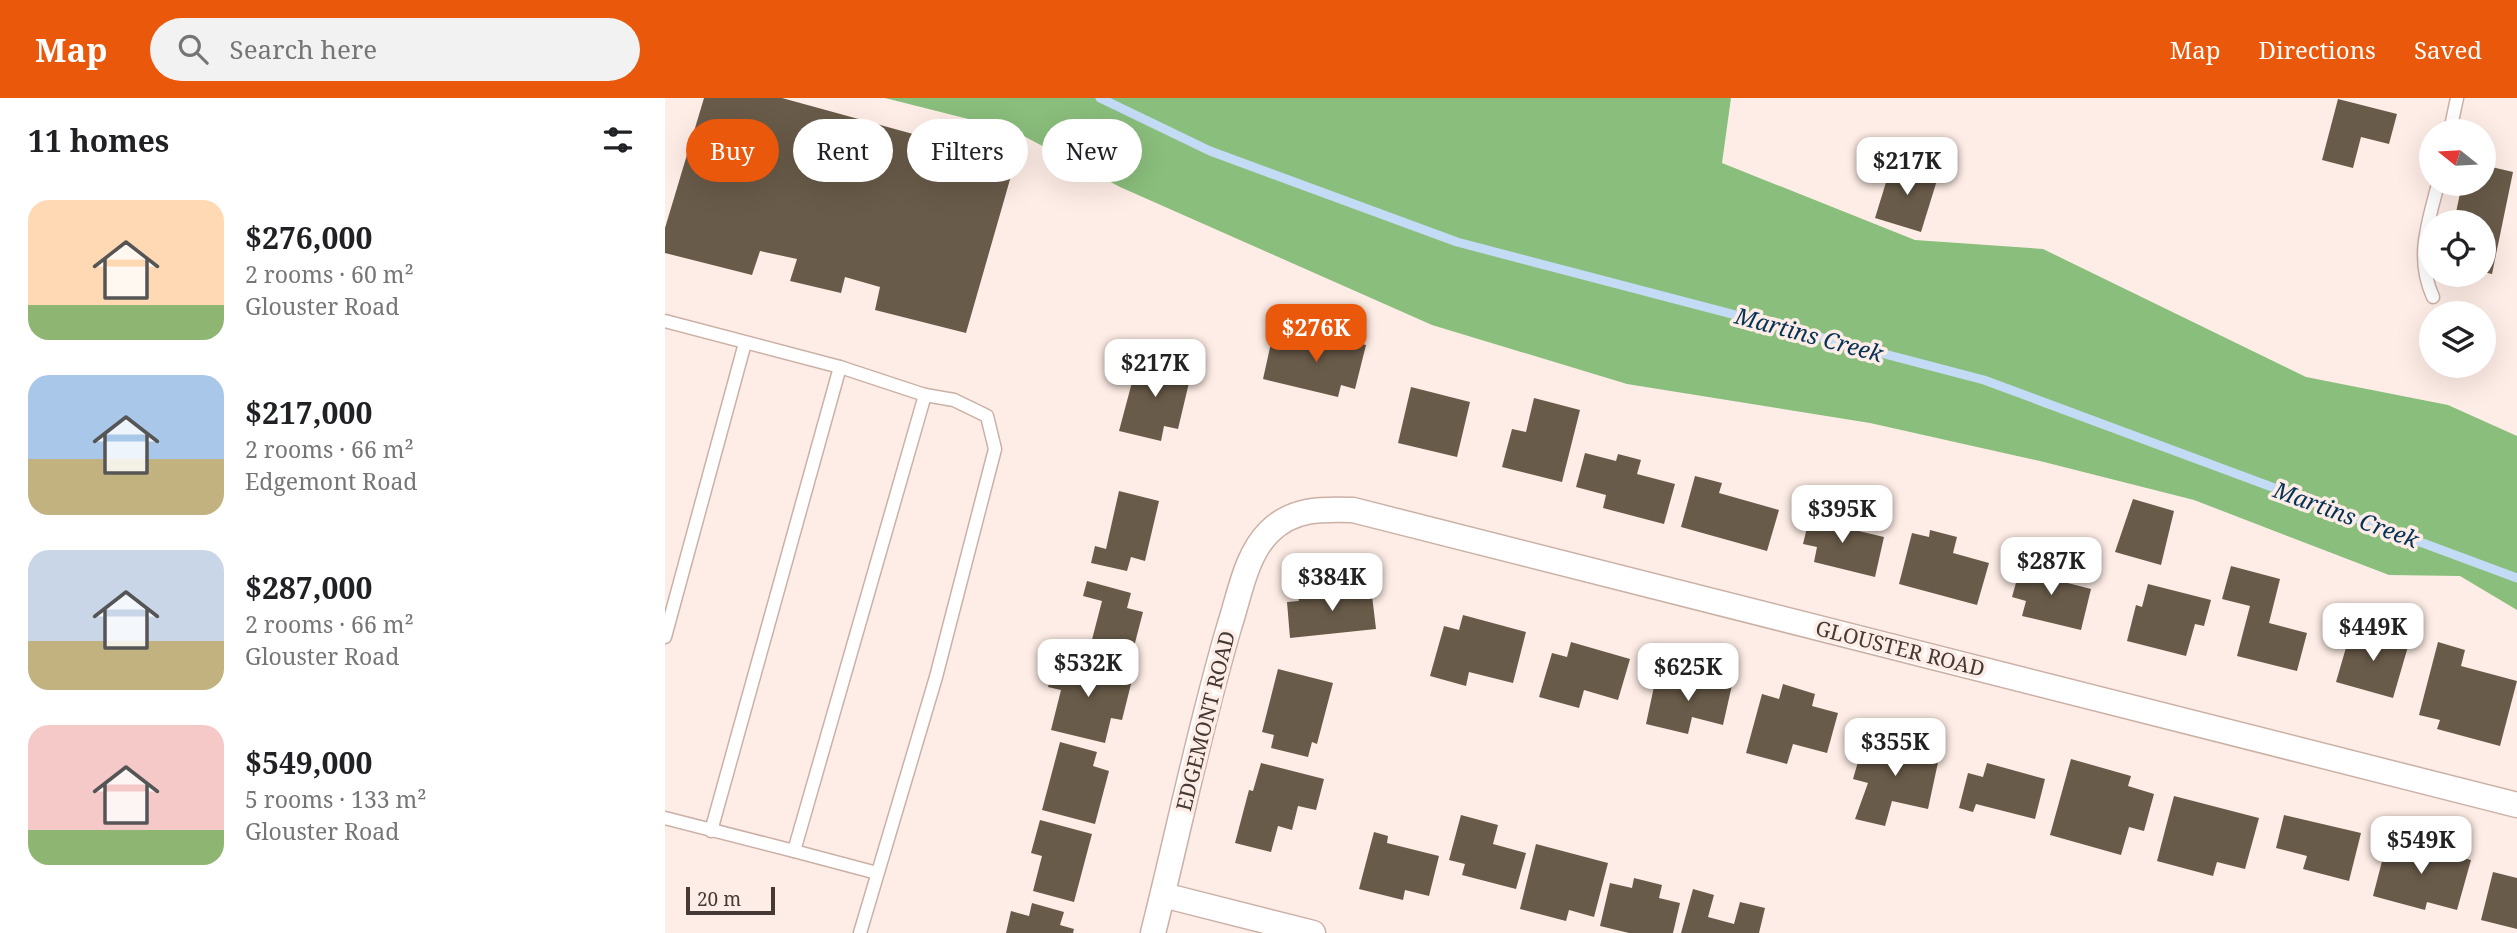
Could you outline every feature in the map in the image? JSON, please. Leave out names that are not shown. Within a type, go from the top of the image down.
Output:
[{"type":"street","name":"GLOUSTER ROAD","points":[[1283,520],[1299,512],[1321,509],[1353,510],[2517,805]]},
{"type":"street","name":"EDGEMONT ROAD","points":[[1153,933],[1217,668],[1244,578],[1255,551],[1268,533],[1283,520]]},
{"type":"street","points":[[1163,895],[1313,933]]},
{"type":"lane","points":[[2453,119],[2457,98]]},
{"type":"lane","points":[[2433,297],[2426,282],[2423,263],[2424,241],[2435,196]]},
{"type":"lane","points":[[665,321],[840,367],[925,395],[954,400],[987,416],[995,449],[936,677],[860,933]]},
{"type":"lane","points":[[665,638],[745,343]]},
{"type":"lane","points":[[711,831],[840,367]]},
{"type":"lane","points":[[795,851],[925,395]]},
{"type":"lane","points":[[665,818],[877,873]]},
{"type":"green space","points":[[885,98],[1731,98],[1722,163],[1915,240],[2043,249],[2306,377],[2448,405],[2517,436],[2517,610],[2460,576],[2389,575],[2194,500],[2040,461],[1870,423],[1627,384],[1432,325],[1111,182],[1142,182],[1142,119],[1042,119],[1042,146],[1028,138],[1028,119],[968,119]]},
{"type":"building","points":[[704,98],[782,98],[858,119],[793,119],[793,182],[893,182],[893,128],[907,132],[907,182],[1009,182],[966,333],[875,310],[880,287],[845,277],[841,293],[790,281],[797,259],[760,251],[752,275],[665,253],[665,228],[686,158],[686,182],[779,182],[779,119],[698,119]]},
{"type":"building","points":[[2338,99],[2397,114],[2389,144],[2361,137],[2353,168],[2322,160]]},
{"type":"building","points":[[1892,163],[1938,177],[1921,232],[1875,218]]},
{"type":"building","points":[[2496,168],[2513,172],[2496,255],[2496,210],[2457,210],[2459,196],[2496,196]]},
{"type":"building","points":[[1302,330],[1366,345],[1355,389],[1341,385],[1338,397],[1263,379],[1271,343],[1298,346]]},
{"type":"building","points":[[1139,356],[1192,370],[1178,429],[1164,426],[1161,441],[1119,431]]},
{"type":"building","points":[[1411,387],[1470,402],[1457,457],[1398,443]]},
{"type":"building","points":[[1534,398],[1580,410],[1562,482],[1502,467],[1512,429],[1526,432]]},
{"type":"building","points":[[1585,453],[1616,461],[1618,454],[1641,460],[1637,474],[1675,484],[1664,524],[1603,508],[1606,495],[1576,487]]},
{"type":"building","points":[[1695,476],[1722,483],[1719,493],[1779,510],[1767,551],[1681,527]]},
{"type":"building","points":[[1119,491],[1159,501],[1145,561],[1131,557],[1127,571],[1091,563],[1095,546],[1106,549]]},
{"type":"building","points":[[2133,499],[2174,511],[2161,565],[2115,552]]},
{"type":"building","points":[[1813,503],[1829,507],[1825,523],[1884,537],[1875,577],[1814,562],[1817,547],[1803,544]]},
{"type":"building","points":[[1930,530],[1957,537],[1953,553],[1989,563],[1977,605],[1899,584],[1912,533],[1929,537]]},
{"type":"building","points":[[2022,561],[2058,571],[2056,580],[2091,589],[2081,630],[2022,616],[2026,601],[2012,597]]},
{"type":"building","points":[[2231,566],[2280,579],[2269,623],[2307,633],[2297,671],[2237,656],[2250,606],[2222,599]]},
{"type":"building","points":[[1087,581],[1131,593],[1127,608],[1143,612],[1129,666],[1088,655],[1102,601],[1083,596]]},
{"type":"building","points":[[2148,584],[2211,600],[2204,626],[2195,624],[2186,656],[2127,641],[2136,605],[2142,607]]},
{"type":"building","points":[[1371,587],[1376,629],[1290,638],[1287,602],[1299,601],[1298,594]]},
{"type":"building","points":[[1463,615],[1526,632],[1513,683],[1469,672],[1466,686],[1430,676],[1444,626],[1459,630]]},
{"type":"building","points":[[2352,627],[2409,643],[2393,698],[2336,682]]},
{"type":"building","points":[[1571,642],[1630,659],[1618,700],[1584,690],[1579,708],[1539,697],[1552,653],[1567,657]]},
{"type":"building","points":[[2438,642],[2465,650],[2461,666],[2517,681],[2500,746],[2437,729],[2440,720],[2419,715]]},
{"type":"building","points":[[1056,657],[1133,676],[1122,720],[1111,718],[1105,743],[1051,730],[1061,690],[1048,687]]},
{"type":"building","points":[[1278,669],[1333,683],[1317,744],[1312,742],[1308,757],[1271,748],[1274,735],[1262,732]]},
{"type":"building","points":[[1674,672],[1732,685],[1723,725],[1692,717],[1688,734],[1646,724],[1655,682],[1671,686]]},
{"type":"building","points":[[1783,684],[1815,694],[1812,706],[1838,713],[1827,753],[1793,744],[1787,764],[1746,753],[1762,694],[1779,699]]},
{"type":"building","points":[[1901,738],[1940,753],[1928,809],[1892,801],[1885,826],[1855,819],[1868,783],[1853,779],[1862,748],[1878,749],[1880,740],[1899,745]]},
{"type":"building","points":[[1060,742],[1097,752],[1093,766],[1109,771],[1095,824],[1042,810]]},
{"type":"building","points":[[2071,759],[2131,776],[2128,786],[2154,794],[2144,831],[2129,827],[2121,855],[2050,835]]},
{"type":"building","points":[[1261,763],[1324,779],[1316,810],[1298,806],[1292,830],[1278,826],[1271,852],[1235,843],[1249,790],[1253,791]]},
{"type":"building","points":[[1987,763],[2045,779],[2035,819],[1976,804],[1973,812],[1959,808],[1968,773],[1983,777]]},
{"type":"building","points":[[2174,796],[2259,818],[2245,869],[2217,862],[2213,876],[2157,861]]},
{"type":"building","points":[[1461,815],[1498,825],[1493,844],[1526,853],[1516,889],[1462,875],[1465,864],[1449,860]]},
{"type":"building","points":[[2284,815],[2361,833],[2349,881],[2303,869],[2307,856],[2276,848]]},
{"type":"building","points":[[1040,820],[1092,834],[1074,902],[1033,891],[1042,856],[1031,853]]},
{"type":"building","points":[[1374,832],[1388,836],[1387,843],[1439,856],[1429,896],[1405,890],[1403,900],[1359,889]]},
{"type":"building","points":[[2388,838],[2471,860],[2457,910],[2427,902],[2425,910],[2373,896]]},
{"type":"building","points":[[1536,844],[1608,863],[1594,917],[1569,910],[1566,921],[1520,909]]},
{"type":"building","points":[[2493,872],[2517,878],[2517,929],[2481,920]]},
{"type":"building","points":[[1634,878],[1662,885],[1659,898],[1680,903],[1673,933],[1629,933],[1600,926],[1610,883],[1632,888]]},
{"type":"building","points":[[1693,889],[1714,895],[1708,917],[1734,924],[1740,902],[1765,908],[1759,933],[1681,933]]},
{"type":"building","points":[[1032,903],[1064,912],[1060,925],[1074,929],[1073,933],[1006,933],[1011,911],[1029,916]]},
{"type":"waterway","name":"Martins Creek","points":[[1100,98],[1210,151],[1457,242],[1984,380],[2517,578]]}]
